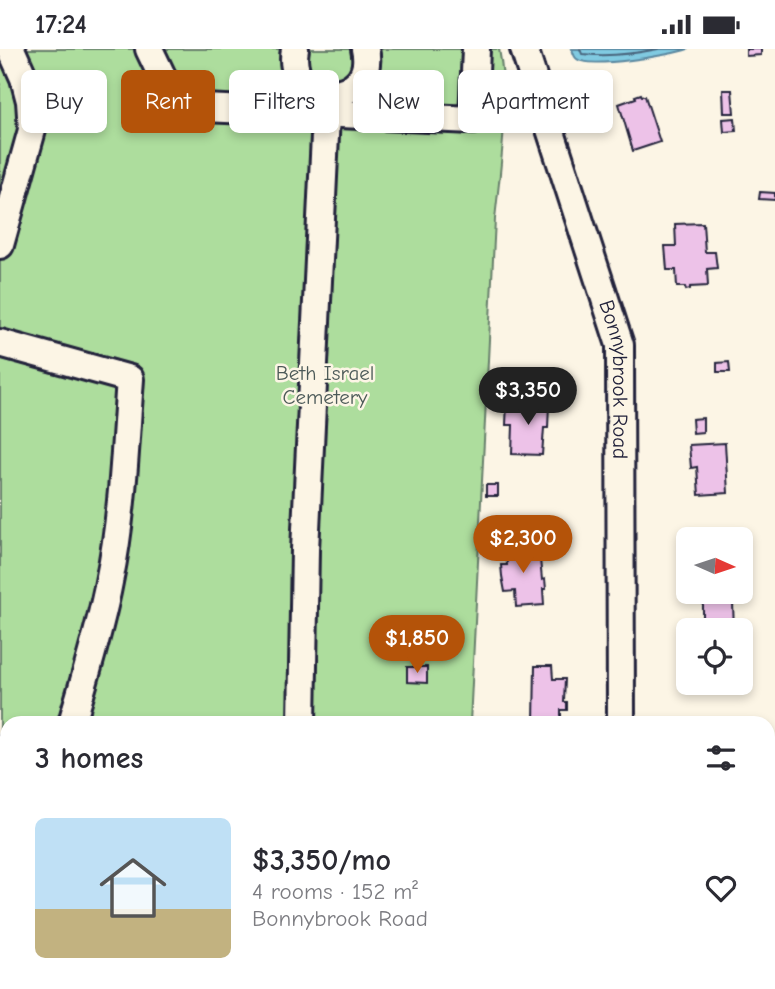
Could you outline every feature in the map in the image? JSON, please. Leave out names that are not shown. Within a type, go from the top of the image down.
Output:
[{"type":"street","points":[[0,246],[32,130],[30,101],[24,78],[11,49]]},
{"type":"street","points":[[149,49],[174,101],[182,107],[229,106]]},
{"type":"street","points":[[295,49],[296,70]]},
{"type":"street","points":[[339,93],[348,90],[363,75],[366,64],[365,49]]},
{"type":"street","points":[[339,105],[473,120],[476,49]]},
{"type":"street","name":"Bonnybrook Road","points":[[524,49],[620,345],[621,716]]},
{"type":"street","points":[[302,716],[305,550],[326,133]]},
{"type":"street","points":[[0,343],[130,379],[113,560],[98,629],[74,716]]},
{"type":"green space","name":"Beth Israel Cemetery","points":[[0,49],[499,49],[502,70],[458,70],[458,133],[503,133],[495,219],[470,716],[0,716]]},
{"type":"water","points":[[572,49],[688,49],[666,55],[613,62],[585,62],[574,56]]},
{"type":"building","points":[[746,49],[761,49],[761,55],[746,56]]},
{"type":"building","points":[[723,90],[732,90],[734,113],[724,113]]},
{"type":"building","points":[[641,94],[645,96],[660,142],[633,151],[619,104]]},
{"type":"building","points":[[735,118],[736,131],[724,132],[723,119]]},
{"type":"building","points":[[760,192],[775,193],[775,200],[759,199]]},
{"type":"building","points":[[703,223],[705,252],[715,252],[717,268],[707,269],[708,286],[690,287],[686,290],[685,287],[677,287],[676,270],[667,270],[665,246],[676,246],[675,224]]},
{"type":"building","points":[[729,362],[730,372],[717,372],[717,363]]},
{"type":"building","points":[[507,402],[549,404],[548,428],[544,428],[542,455],[512,454],[513,425],[506,425]]},
{"type":"building","points":[[703,418],[703,432],[693,433],[692,419]]},
{"type":"building","points":[[725,443],[728,493],[699,495],[697,467],[691,468],[689,445]]},
{"type":"building","points":[[486,485],[498,485],[498,496],[486,496]]},
{"type":"building","points":[[528,540],[531,559],[540,559],[542,580],[545,579],[544,605],[516,607],[515,591],[505,592],[502,576],[501,565],[507,565],[505,542]]},
{"type":"building","points":[[703,604],[733,604],[734,618],[703,618]]},
{"type":"building","points":[[535,666],[552,666],[553,679],[565,679],[564,702],[567,702],[567,710],[561,710],[561,716],[534,716]]},
{"type":"building","points":[[407,667],[427,667],[427,683],[407,682]]}]
